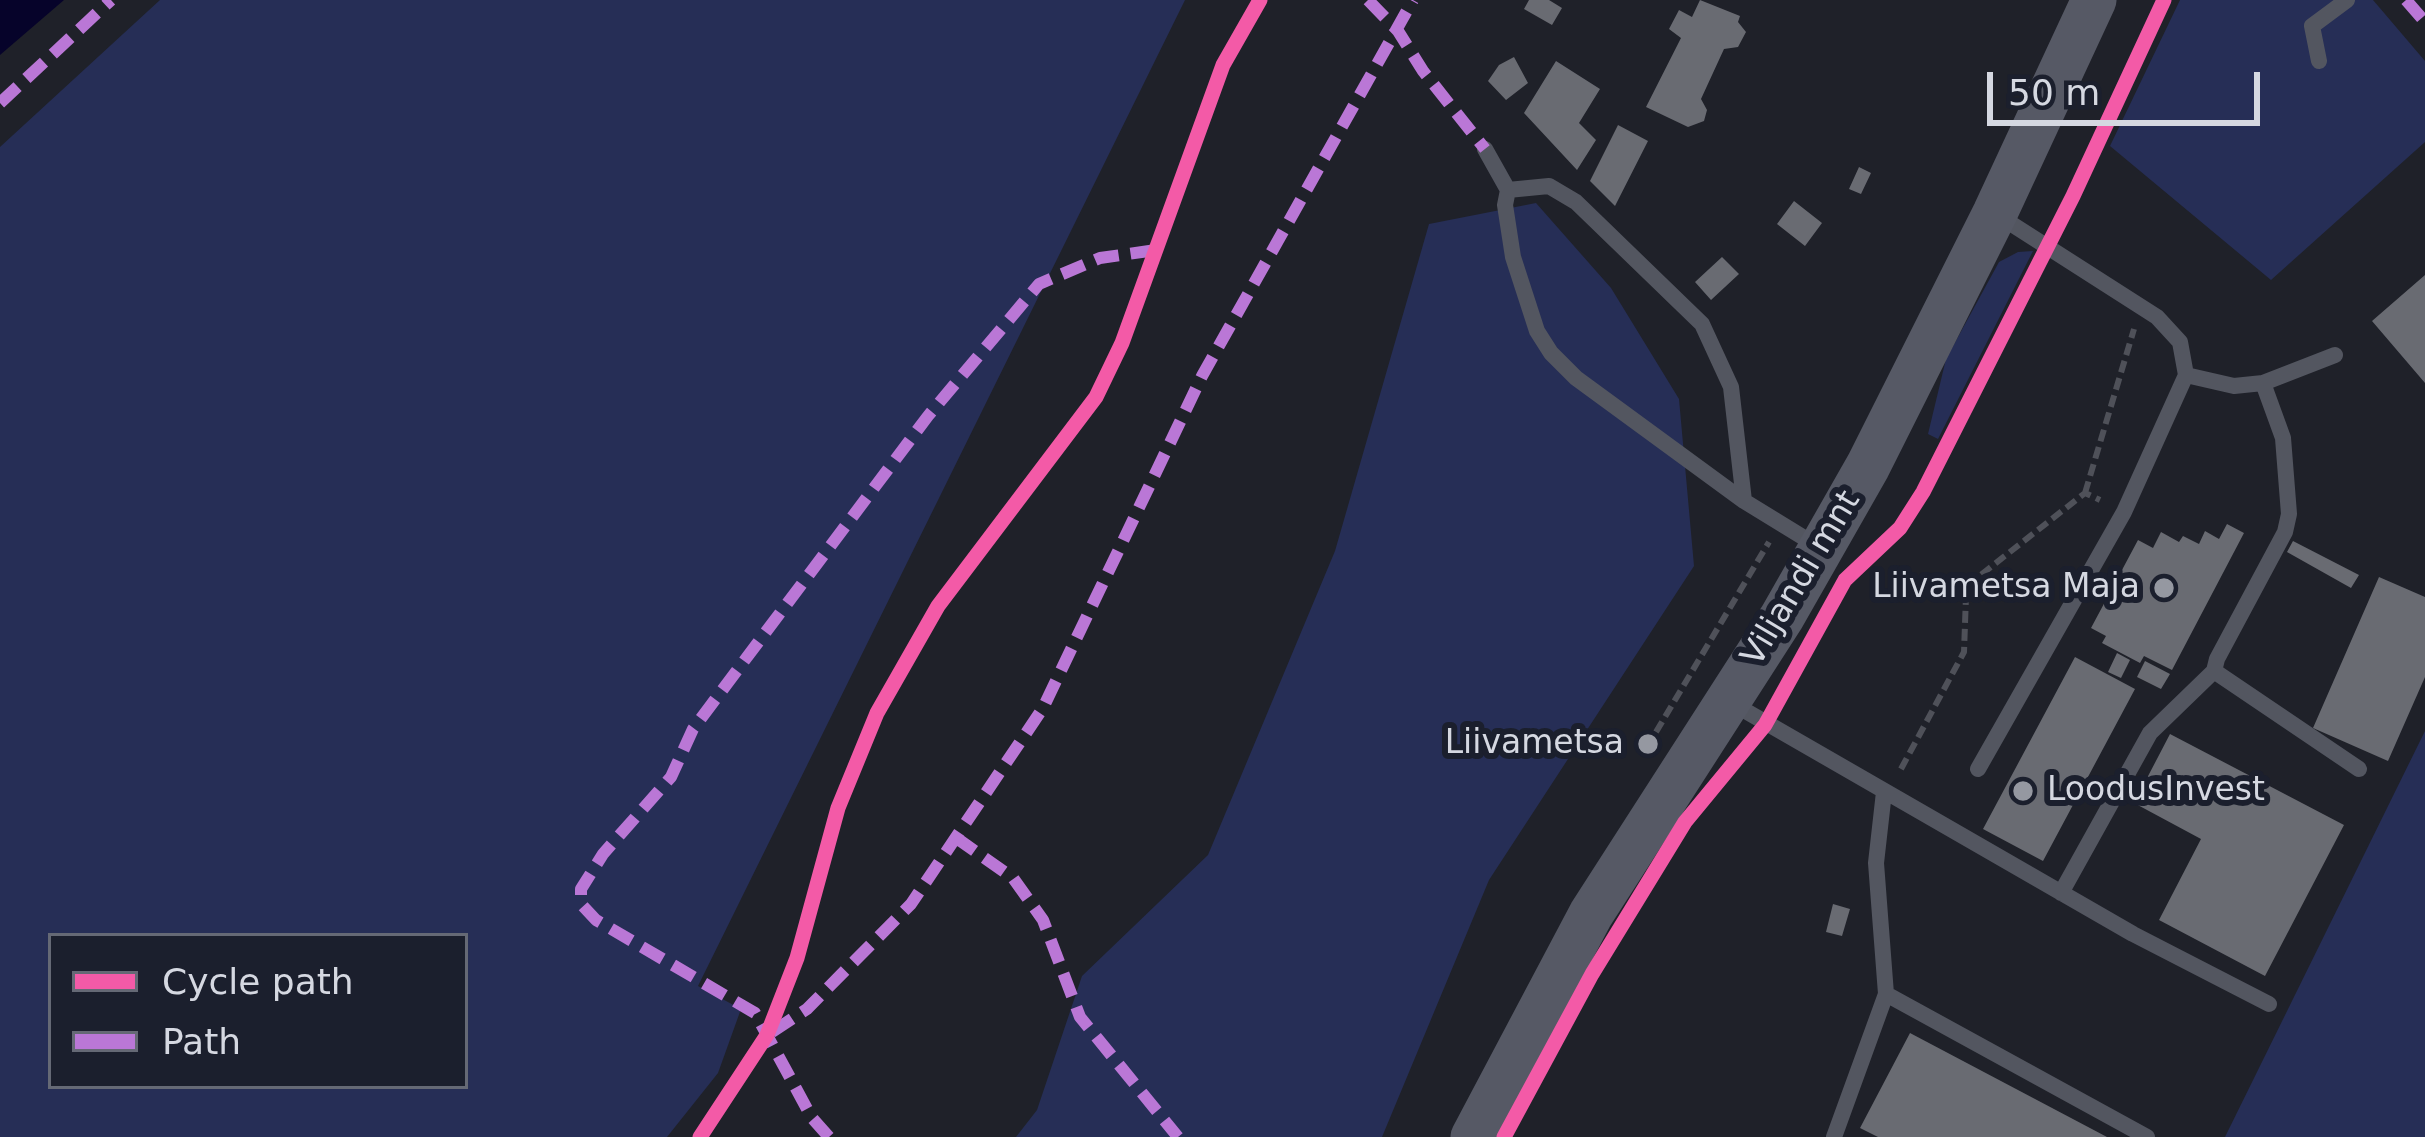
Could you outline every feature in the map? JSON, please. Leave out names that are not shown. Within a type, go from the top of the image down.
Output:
[{"type":"main road","name":"Viljandi mnt","points":[[1473,1137],[1591,914],[1729,701],[1868,466],[1995,214],[2094,0]]},
{"type":"lane","points":[[2319,61],[2312,26],[2347,0]]},
{"type":"lane","points":[[1485,149],[1508,190],[1504,205],[1514,257],[1537,331],[1551,353],[1576,378],[1744,501],[1822,549]]},
{"type":"lane","points":[[1508,190],[1550,186],[1576,202],[1702,324],[1731,388],[1744,501]]},
{"type":"lane","points":[[1978,769],[2124,512],[2186,375],[2180,342],[2157,317],[1995,214]]},
{"type":"lane","points":[[2186,375],[2234,386],[2263,383],[2336,355]]},
{"type":"lane","points":[[2061,893],[2150,733],[2214,671],[2216,659],[2284,532],[2289,514],[2282,438],[2263,383]]},
{"type":"lane","points":[[2214,671],[2359,769]]},
{"type":"lane","points":[[1729,701],[2061,893],[2269,1004]]},
{"type":"lane","points":[[1834,1137],[1886,994],[1876,863],[1884,792]]},
{"type":"lane","points":[[1886,994],[2147,1137]]},
{"type":"path","points":[[1884,792],[1912,754],[1964,652],[1966,596],[1973,581],[2085,493],[2135,328]]},
{"type":"path","points":[[2085,493],[2124,512]]},
{"type":"path","points":[[1648,744],[1780,523]]},
{"type":"shaded area","points":[[0,0],[64,0],[0,55]]},
{"type":"shaded area","points":[[160,0],[1185,0],[698,986],[741,1009],[718,1073],[667,1137],[0,1137],[0,147]]},
{"type":"shaded area","points":[[2180,0],[2373,0],[2425,61],[2425,142],[2271,280],[2110,146]]},
{"type":"shaded area","points":[[1536,203],[1611,288],[1679,399],[1694,566],[1489,880],[1382,1137],[1016,1137],[1037,1110],[1082,976],[1208,855],[1335,551],[1429,224]]},
{"type":"shaded area","points":[[2033,251],[1938,439],[1928,434],[1946,359],[1999,262],[2018,252]]},
{"type":"shaded area","points":[[2425,731],[2425,1137],[2225,1137]]},
{"type":"building","points":[[1529,0],[1549,0],[1562,8],[1552,25],[1524,9]]},
{"type":"building","points":[[1700,0],[1740,16],[1738,22],[1746,32],[1738,47],[1724,49],[1701,99],[1707,110],[1704,121],[1688,127],[1646,107],[1681,38],[1669,29],[1679,10],[1692,17]]},
{"type":"building","points":[[1514,57],[1528,83],[1506,100],[1488,81],[1499,65]]},
{"type":"building","points":[[1556,61],[1600,89],[1579,123],[1596,140],[1577,170],[1524,113]]},
{"type":"building","points":[[1618,125],[1648,141],[1615,206],[1590,181]]},
{"type":"building","points":[[1859,167],[1871,173],[1861,194],[1849,189]]},
{"type":"building","points":[[1794,201],[1822,223],[1805,246],[1777,224]]},
{"type":"building","points":[[1722,257],[1739,274],[1711,300],[1695,282]]},
{"type":"building","points":[[2425,275],[2425,383],[2372,321]]},
{"type":"building","name":"Liivametsa Maja","points":[[2227,524],[2244,533],[2172,670],[2144,656],[2140,663],[2102,643],[2106,636],[2091,628],[2138,540],[2153,548],[2161,532],[2179,542],[2183,536],[2199,544],[2205,531],[2219,539]]},
{"type":"building","points":[[2293,541],[2359,575],[2351,588],[2287,552]]},
{"type":"building","points":[[2379,577],[2425,597],[2425,677],[2388,761],[2313,728]]},
{"type":"building","points":[[2117,653],[2130,660],[2121,678],[2108,672]]},
{"type":"building","points":[[2075,657],[2135,689],[2043,861],[1983,829]]},
{"type":"building","points":[[2145,661],[2170,674],[2161,689],[2137,677]]},
{"type":"building","points":[[2170,734],[2344,825],[2265,976],[2159,920],[2201,839],[2134,803]]},
{"type":"building","points":[[1833,904],[1850,909],[1842,936],[1826,932]]},
{"type":"building","points":[[1910,1033],[2107,1137],[1878,1137],[1860,1128]]},
{"type":"marked path","points":[[0,103],[111,0]]},
{"type":"marked path","points":[[1368,0],[1398,31],[1423,71],[1485,149]]},
{"type":"marked path","points":[[772,1032],[807,1009],[911,904],[1043,708],[1202,376],[1413,0]]},
{"type":"marked path","points":[[2406,0],[2425,22]]},
{"type":"marked path","points":[[829,1137],[812,1118],[755,1013],[596,920],[581,904],[581,889],[603,854],[671,777],[693,729],[928,416],[1039,284],[1100,258],[1156,250]]},
{"type":"marked path","points":[[955,837],[1013,878],[1043,920],[1080,1017],[1178,1137]]},
{"type":"cycle path","points":[[700,1137],[767,1035],[797,958],[838,808],[877,713],[938,606],[1096,397],[1122,343],[1223,65],[1260,0]]},
{"type":"cycle path","points":[[1504,1137],[1592,974],[1685,822],[1765,725],[1845,580],[1900,528],[1923,492],[2073,196],[2164,0]]},
{"type":"place","name":"Liivametsa Maja","points":[[2164,588]]},
{"type":"place","name":"Liivametsa","points":[[1648,744]]},
{"type":"place","name":"LoodusInvest","points":[[2023,791]]}]
